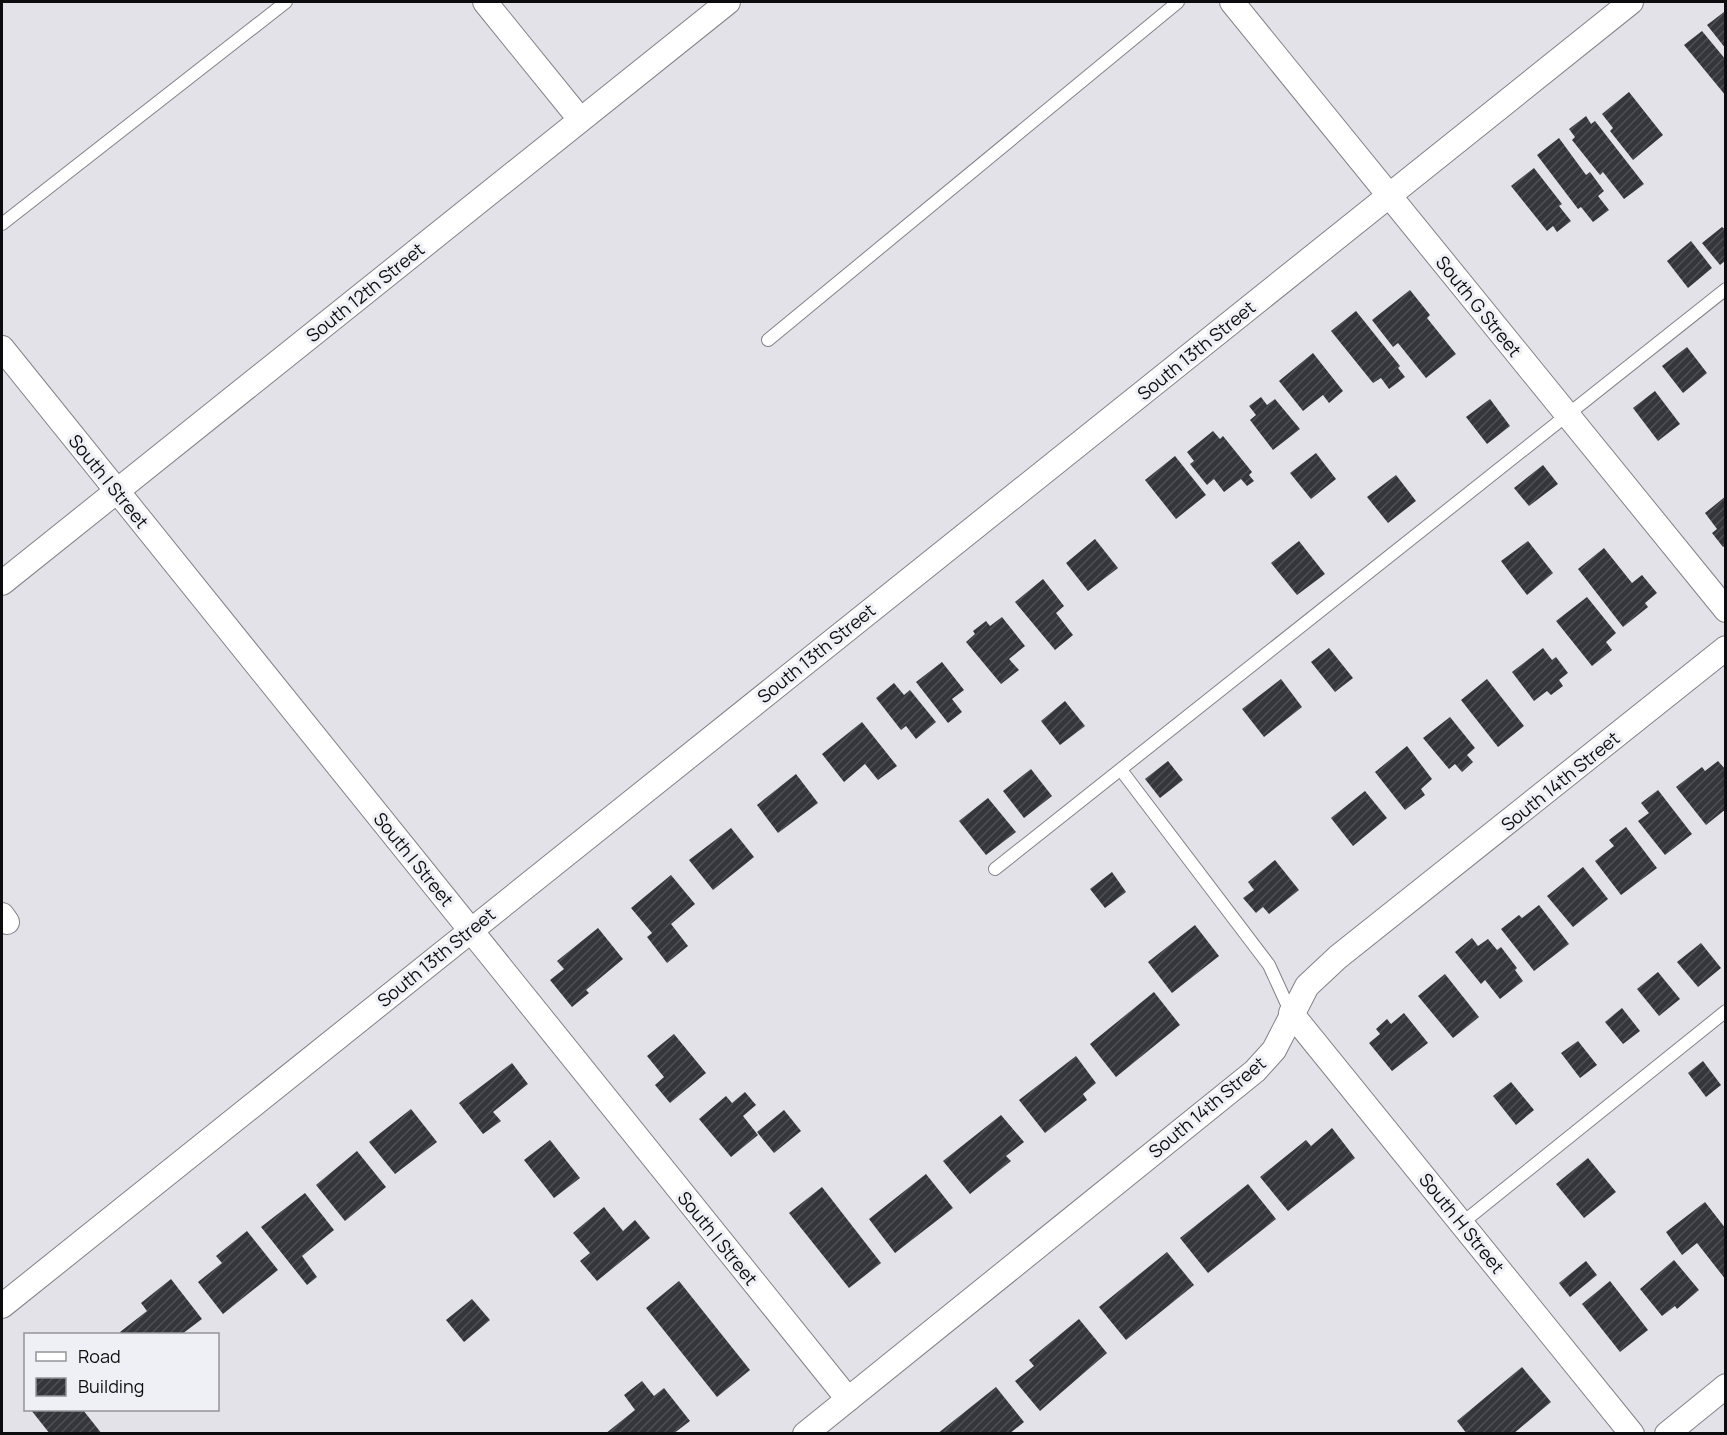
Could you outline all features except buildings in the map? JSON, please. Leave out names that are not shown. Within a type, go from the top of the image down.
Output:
[{"type":"street","points":[[484,2],[579,118]]},
{"type":"street","name":"South 12th Street","points":[[2,583],[118,492],[579,118],[728,2]]},
{"type":"street","name":"South G Street","points":[[1232,2],[1725,610]]},
{"type":"street","name":"South 13th Street","points":[[2,1306],[1631,2]]},
{"type":"street","name":"South I Street","points":[[2,348],[848,1399]]},
{"type":"street","name":"South 14th Street","points":[[805,1434],[1255,1071],[1274,1050],[1307,986],[1338,957],[1725,648]]},
{"type":"street","name":"South H Street","points":[[1292,1012],[1632,1434]]},
{"type":"street","points":[[1667,1434],[1725,1386]]},
{"type":"lane","points":[[2,224],[286,2]]},
{"type":"lane","points":[[768,340],[1178,2]]},
{"type":"lane","points":[[995,869],[1725,289]]},
{"type":"lane","points":[[1121,770],[1269,965],[1292,1012]]},
{"type":"lane","points":[[1462,1223],[1725,1011]]}]
